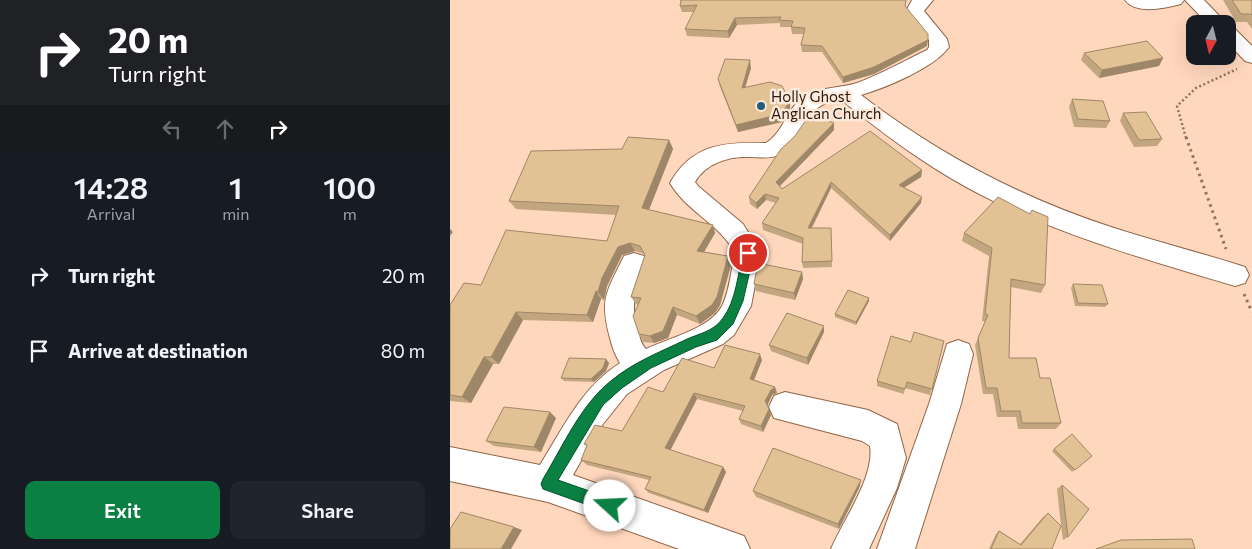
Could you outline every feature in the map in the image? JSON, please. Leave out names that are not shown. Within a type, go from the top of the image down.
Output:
[{"type":"street","points":[[1134,0],[1139,4],[1175,0]]},
{"type":"street","points":[[1194,0],[1209,15]]},
{"type":"street","points":[[548,484],[599,400],[630,374],[694,342],[713,336],[729,320],[737,301],[748,253],[733,228],[687,191],[682,182],[686,173],[706,158],[744,149],[770,150],[778,146],[807,104],[817,98],[859,89],[937,52],[938,39],[916,4]]},
{"type":"street","points":[[1236,45],[1248,62]]},
{"type":"street","points":[[844,92],[878,119],[936,159],[986,186],[1043,212],[1170,256],[1234,275]]},
{"type":"street","points":[[634,264],[620,294],[618,314],[629,352],[636,360],[647,364]]},
{"type":"street","points":[[896,549],[945,404],[958,354]]},
{"type":"street","points":[[785,407],[868,426],[885,436],[889,458],[878,488],[850,549]]},
{"type":"street","points":[[450,464],[548,484],[731,549]]},
{"type":"path","points":[[1248,62],[1194,89],[1184,96],[1177,106],[1178,119],[1234,275],[1252,312]]},
{"type":"building","points":[[681,0],[906,0],[905,6],[928,34],[928,40],[874,67],[843,77],[822,46],[801,45],[805,28],[791,27],[793,21],[779,20],[781,17],[735,18],[728,31],[685,29],[697,5],[680,6]]},
{"type":"building","points":[[1232,0],[1252,0],[1252,15],[1241,14]]},
{"type":"building","points":[[1147,41],[1163,58],[1102,70],[1084,53]]},
{"type":"building","points":[[725,59],[750,60],[742,88],[770,82],[782,86],[790,101],[781,114],[736,125],[718,79]]},
{"type":"building","points":[[1072,99],[1103,101],[1110,121],[1078,119]]},
{"type":"building","points":[[1146,112],[1162,139],[1139,140],[1123,113]]},
{"type":"building","points":[[810,114],[834,123],[776,182],[782,189],[870,131],[922,170],[899,185],[922,197],[890,235],[831,182],[808,228],[831,228],[832,261],[802,262],[803,238],[762,223],[779,198],[765,194],[756,203],[749,197],[781,149],[795,136]]},
{"type":"building","points":[[628,137],[669,140],[642,208],[713,225],[697,251],[728,256],[717,297],[712,305],[696,316],[673,307],[663,331],[650,336],[639,334],[633,316],[641,298],[631,297],[645,255],[640,246],[630,243],[618,247],[602,278],[598,292],[596,291],[587,315],[516,312],[491,357],[484,357],[462,397],[450,395],[450,305],[464,283],[481,285],[506,230],[607,241],[619,206],[509,201],[531,151],[622,149]]},
{"type":"building","points":[[998,197],[1030,214],[1032,210],[1048,217],[1045,285],[1011,279],[1009,358],[1036,358],[1040,378],[1050,378],[1061,423],[1022,423],[1020,411],[1001,411],[997,388],[986,388],[978,338],[988,315],[985,314],[992,248],[964,233]]},
{"type":"building","points":[[758,263],[802,272],[794,293],[754,284]]},
{"type":"building","points":[[1073,284],[1102,285],[1108,304],[1078,303]]},
{"type":"building","points":[[848,290],[869,298],[856,322],[835,314]]},
{"type":"building","points":[[787,313],[824,326],[807,358],[769,345]]},
{"type":"building","points":[[914,332],[944,341],[932,389],[907,382],[905,389],[877,381],[891,336],[911,342]]},
{"type":"building","points":[[725,345],[760,354],[750,379],[775,387],[771,390],[765,401],[769,409],[761,426],[739,419],[745,406],[694,393],[665,448],[723,467],[704,510],[645,489],[651,477],[581,460],[587,445],[584,444],[595,425],[622,431],[648,387],[663,392],[682,358],[714,368]]},
{"type":"building","points":[[569,358],[606,359],[603,368],[591,379],[561,378]]},
{"type":"building","points":[[504,407],[550,412],[534,447],[486,441]]},
{"type":"building","points":[[1072,434],[1092,456],[1075,470],[1054,449]]},
{"type":"building","points":[[773,448],[861,480],[838,524],[753,491]]},
{"type":"building","points":[[1062,485],[1089,509],[1068,537]]},
{"type":"building","points":[[461,512],[514,527],[501,549],[450,549],[450,529]]},
{"type":"building","points":[[1048,513],[1061,526],[1052,549],[991,549],[999,531],[1021,545]]},
{"type":"building","points":[[1192,539],[1195,549],[1096,549],[1121,540]]},
{"type":"place","name":"Holly Ghost Anglican Church","points":[[761,106]]},
{"type":"route","points":[[610,506],[548,484],[599,400],[617,383],[647,364],[694,342],[713,336],[729,320],[737,301],[748,253]]}]
